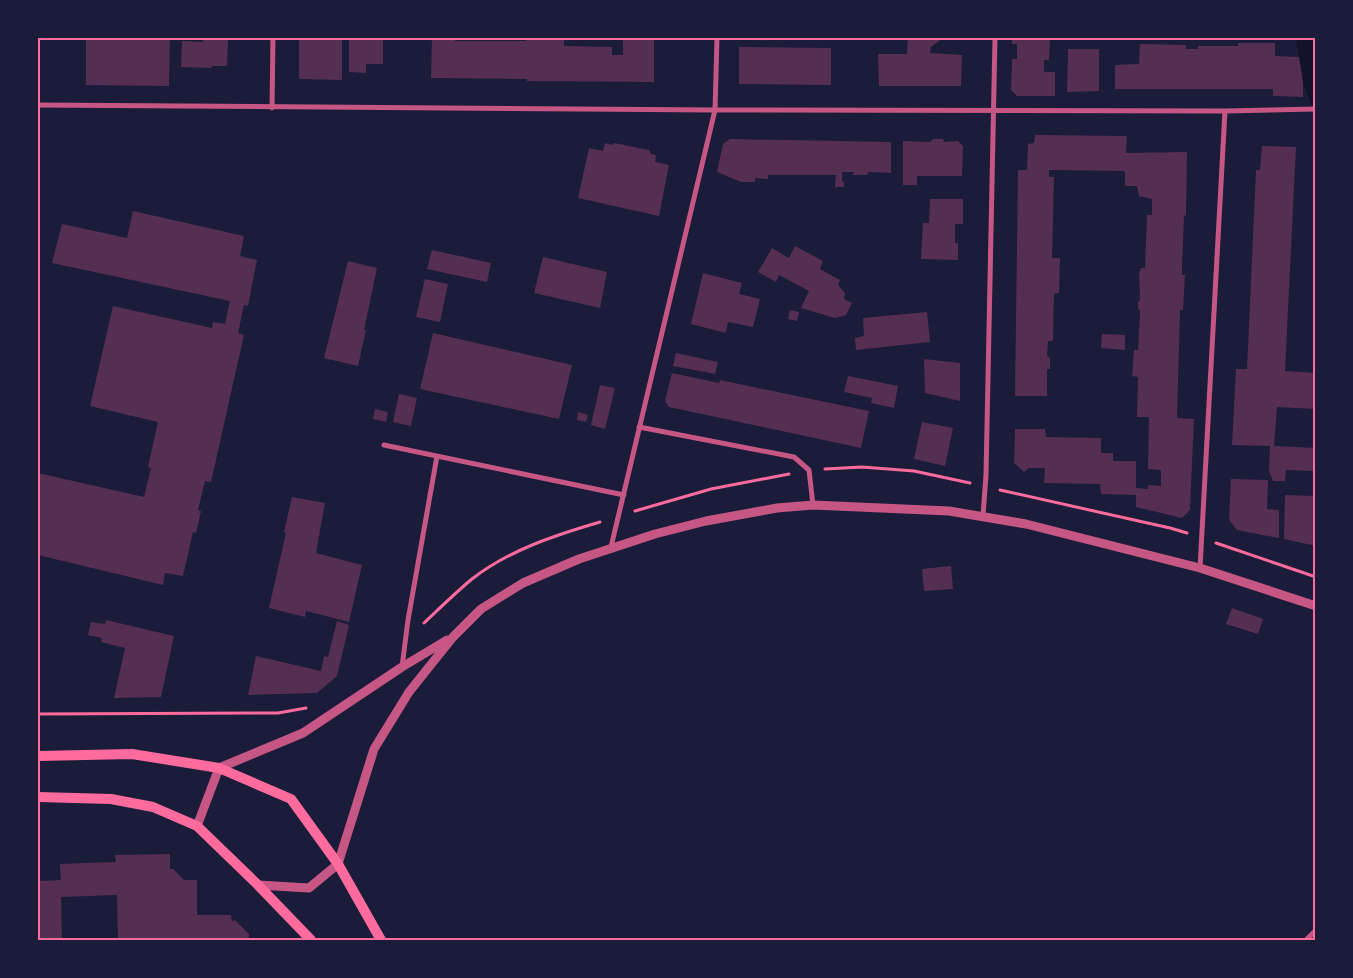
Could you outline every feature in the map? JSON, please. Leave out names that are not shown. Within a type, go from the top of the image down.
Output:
[{"type":"main road","points":[[38,756],[132,754],[219,768],[290,799],[338,864],[381,940]]},
{"type":"main road","points":[[38,797],[111,799],[153,807],[197,826],[258,885],[310,940]]},
{"type":"street","points":[[272,108],[273,38]]},
{"type":"street","points":[[611,547],[715,110],[717,38]]},
{"type":"street","points":[[983,516],[986,487],[995,38]]},
{"type":"street","points":[[38,105],[715,110],[1225,111],[1316,109]]},
{"type":"street","points":[[1200,568],[1225,111]]},
{"type":"street","points":[[639,427],[794,457],[809,470],[812,505]]},
{"type":"street","points":[[384,445],[624,495]]},
{"type":"street","points":[[402,667],[437,456]]},
{"type":"street","points":[[258,885],[309,888],[338,864],[374,749],[409,692],[453,637],[481,609],[523,583],[611,547],[706,521],[777,508],[812,505],[949,511],[1026,524],[1200,568],[1316,606]]},
{"type":"street","points":[[197,826],[219,768],[303,734],[402,667],[453,637]]},
{"type":"street","points":[[1306,940],[1316,930]]},
{"type":"path","points":[[405,640],[473,578],[508,556],[557,535],[710,489],[809,470],[862,467],[914,471],[1170,528],[1316,577]]},
{"type":"path","points":[[38,714],[278,713],[309,708]]},
{"type":"shaded area","points":[[1296,38],[1315,38],[1315,114],[1303,83]]},
{"type":"building","points":[[86,38],[170,38],[169,86],[86,85]]},
{"type":"building","points":[[203,38],[228,38],[227,66],[211,66],[212,68],[181,67],[182,41],[203,42]]},
{"type":"building","points":[[299,38],[342,38],[342,80],[299,79]]},
{"type":"building","points":[[432,38],[455,38],[455,41],[526,41],[526,38],[564,38],[564,46],[612,47],[612,55],[623,55],[623,38],[654,38],[654,82],[431,78]]},
{"type":"building","points":[[908,38],[943,38],[931,47],[930,53],[962,55],[961,86],[879,86],[878,54],[907,54]]},
{"type":"building","points":[[1012,38],[1050,38],[1049,60],[1044,60],[1044,72],[1055,72],[1055,96],[1017,96],[1011,90],[1012,59],[1017,59],[1017,44],[1012,44]]},
{"type":"building","points":[[349,40],[383,40],[383,64],[366,64],[366,73],[349,72]]},
{"type":"building","points":[[1238,43],[1275,43],[1275,56],[1299,57],[1303,97],[1273,96],[1273,89],[1115,89],[1115,65],[1139,64],[1140,44],[1186,45],[1186,49],[1198,49],[1198,46],[1238,46]]},
{"type":"building","points":[[739,47],[831,48],[831,85],[739,84]]},
{"type":"building","points":[[1068,49],[1099,49],[1099,91],[1067,92]]},
{"type":"building","points":[[1035,135],[1127,136],[1126,153],[1187,152],[1186,216],[1184,215],[1182,269],[1182,275],[1185,275],[1183,310],[1180,310],[1177,418],[1194,419],[1190,510],[1182,518],[1136,507],[1136,495],[1101,494],[1100,484],[1044,483],[1045,468],[1029,468],[1024,472],[1014,463],[1015,429],[1045,429],[1046,437],[1101,438],[1101,453],[1113,453],[1113,461],[1136,461],[1136,488],[1148,489],[1148,485],[1161,486],[1161,470],[1148,469],[1149,417],[1137,417],[1138,377],[1132,376],[1134,350],[1138,350],[1139,274],[1141,268],[1145,268],[1147,215],[1152,215],[1152,199],[1139,196],[1137,186],[1125,186],[1125,171],[1049,170],[1049,177],[1054,177],[1052,258],[1060,258],[1059,293],[1054,294],[1053,341],[1048,341],[1047,356],[1050,358],[1050,369],[1047,369],[1047,396],[1015,396],[1018,170],[1027,170],[1028,144],[1034,143]]},
{"type":"building","points":[[730,139],[891,142],[891,173],[868,172],[867,175],[853,175],[854,172],[842,172],[844,187],[835,187],[836,175],[768,175],[768,179],[755,178],[755,182],[741,182],[717,172],[723,144]]},
{"type":"building","points":[[933,139],[943,139],[944,142],[958,141],[963,146],[962,176],[917,176],[917,185],[903,185],[903,141],[930,142]]},
{"type":"building","points":[[605,143],[649,150],[651,154],[656,155],[655,162],[669,165],[659,216],[578,198],[589,148],[603,151]]},
{"type":"building","points":[[1262,146],[1296,147],[1285,371],[1316,373],[1316,409],[1277,407],[1274,446],[1316,448],[1316,471],[1286,470],[1285,481],[1273,481],[1269,471],[1270,446],[1232,445],[1236,369],[1247,369],[1256,170],[1260,170]]},
{"type":"building","points":[[930,199],[963,199],[963,224],[955,224],[955,243],[958,243],[958,260],[921,259],[923,223],[929,223]]},
{"type":"building","points":[[133,211],[244,236],[240,256],[257,260],[248,306],[244,305],[238,333],[244,335],[211,482],[205,481],[198,510],[201,511],[196,533],[193,532],[183,576],[165,573],[163,585],[38,555],[38,473],[144,497],[151,468],[148,467],[158,422],[90,406],[113,306],[212,328],[213,322],[225,324],[230,301],[52,263],[62,224],[127,238]]},
{"type":"building","points":[[795,246],[823,261],[820,269],[840,280],[838,285],[845,293],[844,299],[852,303],[846,315],[835,318],[801,308],[809,291],[779,275],[776,282],[758,272],[772,248],[789,258]]},
{"type":"building","points":[[432,250],[491,263],[487,282],[427,269]]},
{"type":"building","points":[[543,257],[607,272],[600,308],[534,293]]},
{"type":"building","points":[[348,261],[377,268],[358,366],[324,358]]},
{"type":"building","points":[[703,273],[742,283],[739,294],[760,299],[753,327],[728,322],[726,333],[691,324]]},
{"type":"building","points":[[425,279],[448,284],[440,322],[416,317]]},
{"type":"building","points":[[790,310],[799,312],[797,321],[788,319]]},
{"type":"building","points":[[927,312],[930,342],[856,350],[855,338],[864,336],[863,318]]},
{"type":"building","points":[[433,333],[572,365],[559,419],[420,389]]},
{"type":"building","points":[[1102,334],[1125,335],[1125,350],[1101,348]]},
{"type":"building","points":[[676,353],[718,362],[715,374],[673,366]]},
{"type":"building","points":[[924,359],[960,363],[960,401],[925,393]]},
{"type":"building","points":[[672,373],[719,383],[720,380],[869,411],[861,448],[669,407],[665,401]]},
{"type":"building","points":[[848,376],[898,386],[894,408],[871,403],[872,398],[844,392]]},
{"type":"building","points":[[600,385],[615,388],[605,429],[591,425]]},
{"type":"building","points":[[399,394],[417,398],[411,426],[393,422]]},
{"type":"building","points":[[375,409],[388,412],[386,422],[373,419]]},
{"type":"building","points":[[578,412],[588,415],[586,422],[577,420]]},
{"type":"building","points":[[922,422],[953,428],[945,466],[914,459]]},
{"type":"building","points":[[1231,479],[1268,480],[1267,509],[1279,510],[1279,538],[1237,530],[1229,520]]},
{"type":"building","points":[[1285,495],[1316,496],[1316,546],[1284,539]]},
{"type":"building","points":[[292,497],[325,503],[316,553],[362,565],[349,622],[306,611],[305,617],[269,608]]},
{"type":"building","points":[[951,566],[953,589],[924,591],[922,569]]},
{"type":"building","points":[[1232,608],[1263,619],[1258,634],[1226,624]]},
{"type":"building","points":[[106,620],[174,636],[161,697],[114,698],[125,648],[101,642],[102,638],[88,635],[91,622],[105,624]]},
{"type":"building","points":[[337,621],[349,625],[337,676],[317,693],[248,695],[256,656],[321,671],[324,656],[328,657]]},
{"type":"building","points":[[170,854],[170,869],[173,869],[184,880],[197,880],[197,915],[231,915],[232,921],[235,920],[249,934],[249,940],[118,940],[117,895],[61,897],[62,940],[38,940],[38,881],[61,880],[60,864],[116,862],[115,855]]}]
